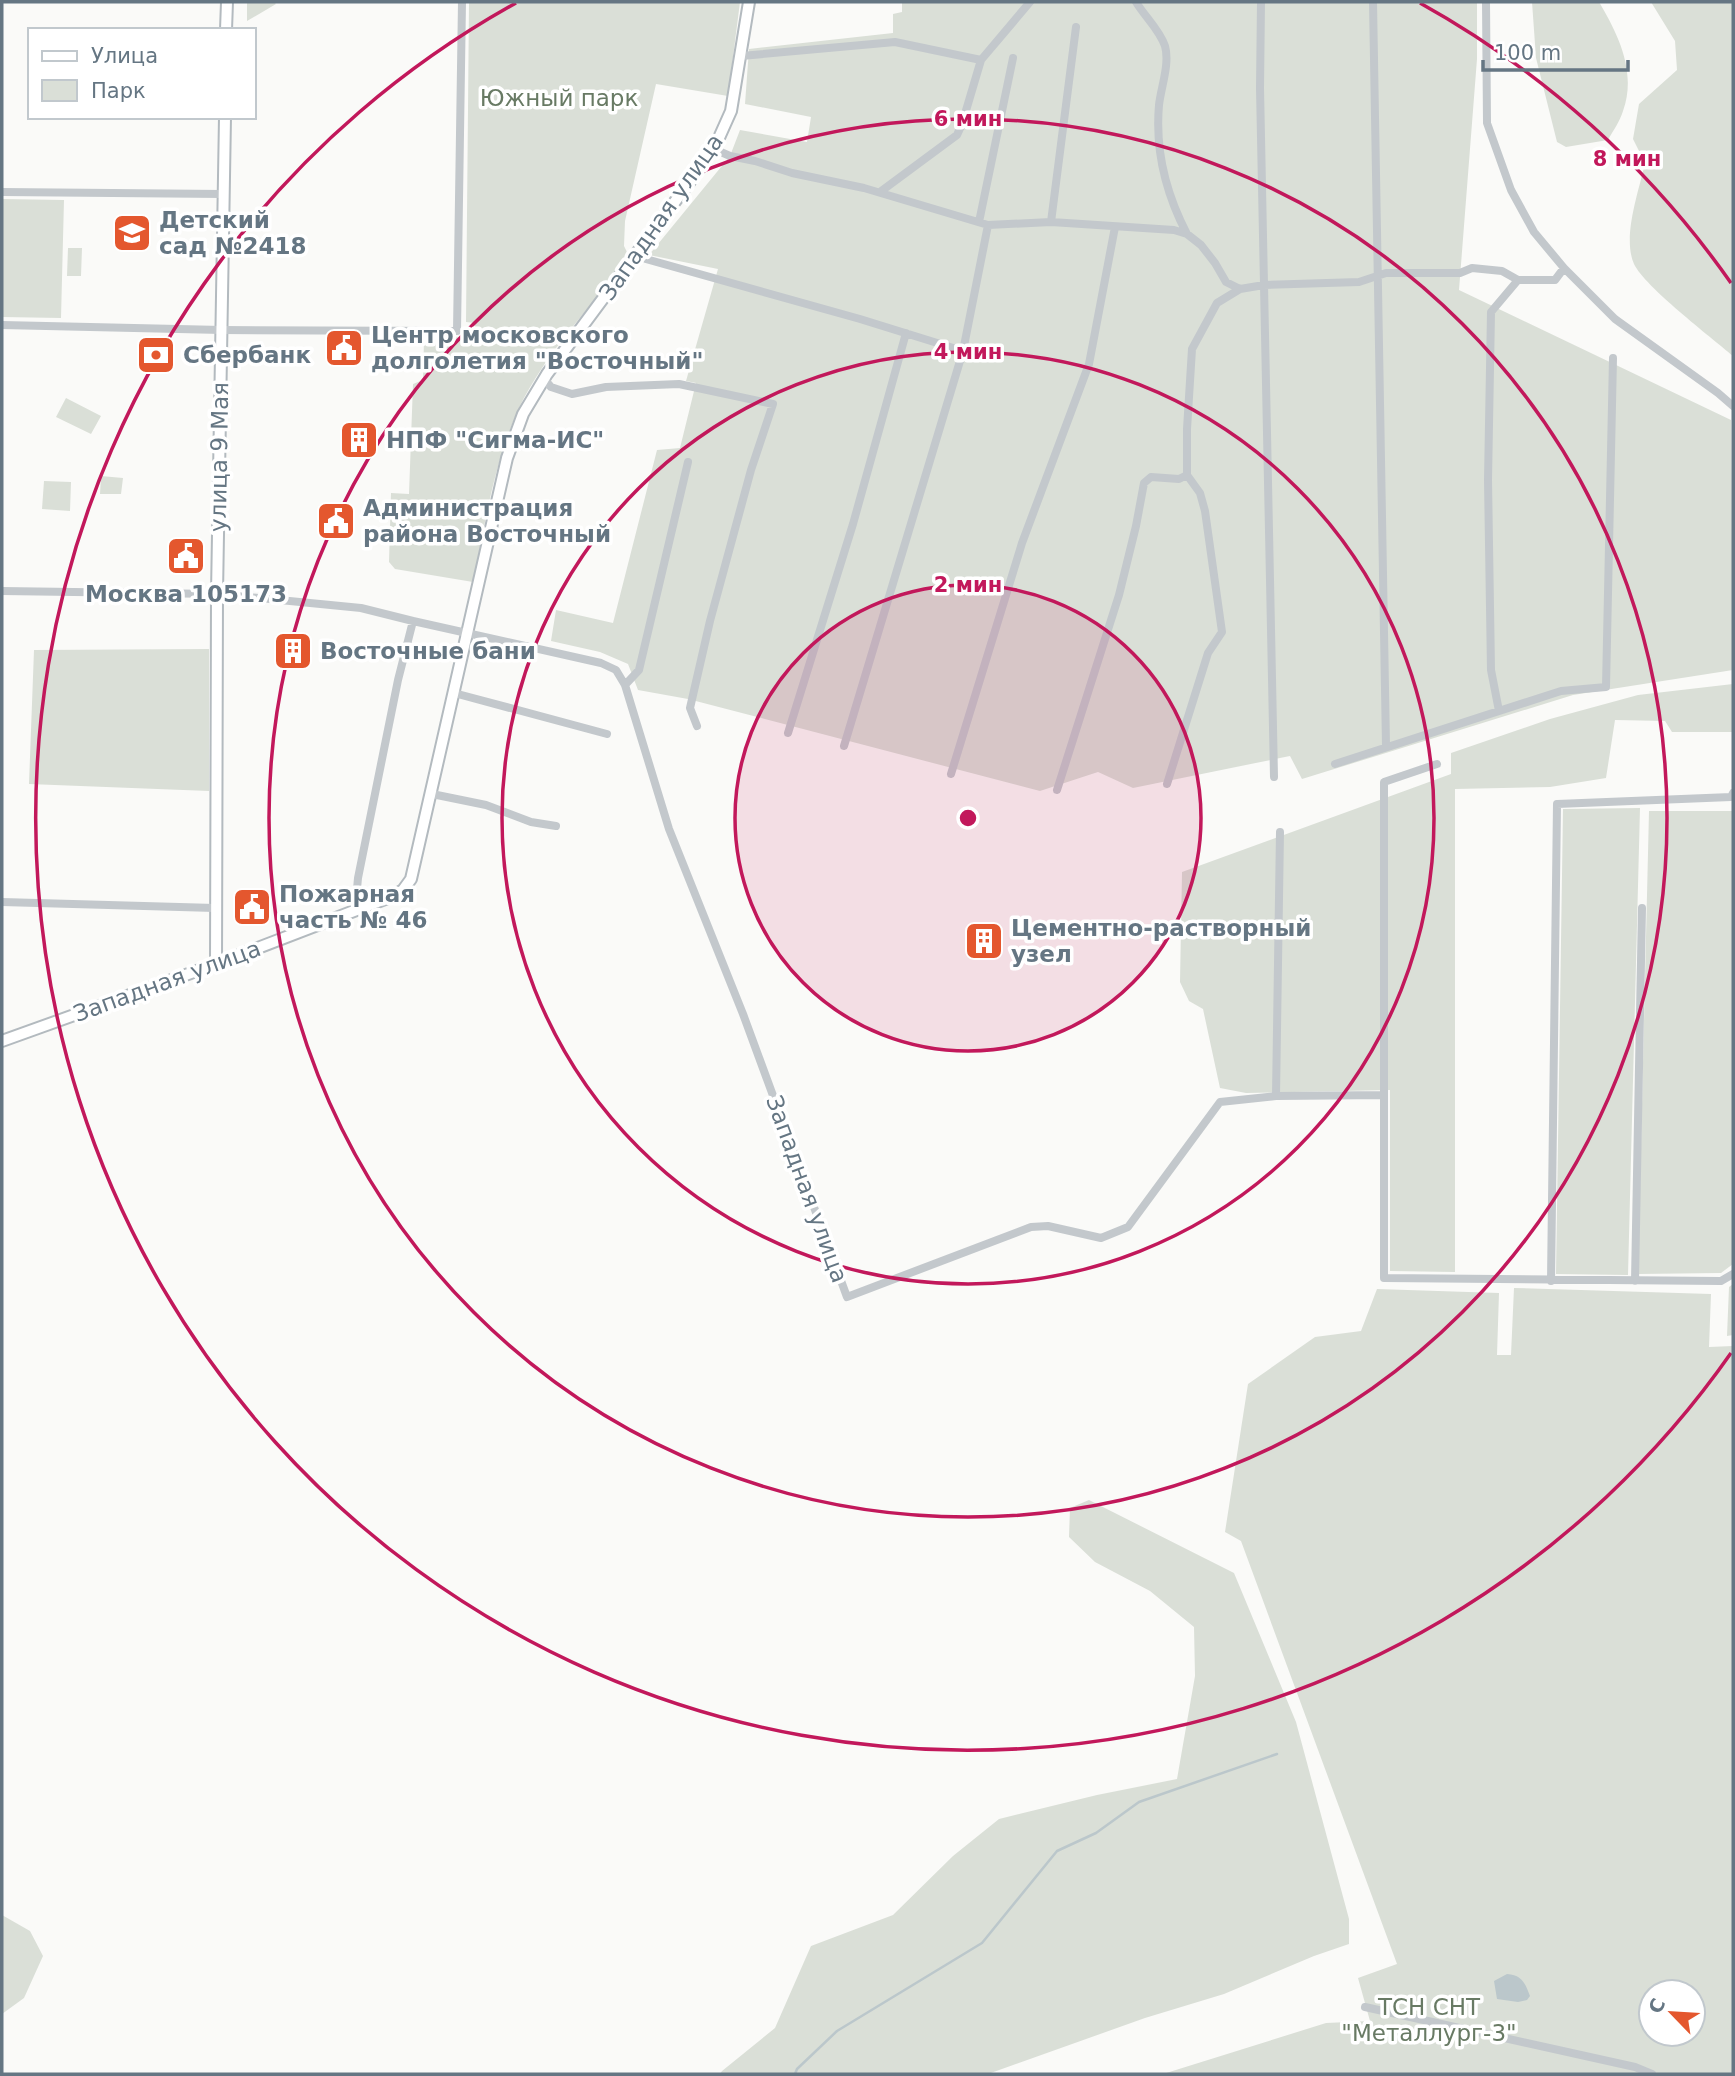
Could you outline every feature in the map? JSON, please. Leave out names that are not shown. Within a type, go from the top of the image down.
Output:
[{"type":"street","points":[[226,28],[227,2]]},
{"type":"street","points":[[2,325],[457,331],[462,2]]},
{"type":"street","name":"Западная улица","points":[[2,1041],[216,964],[393,896],[403,890],[411,879],[507,458],[523,414],[544,379],[714,149],[731,111],[749,2]]},
{"type":"street","points":[[880,192],[957,135],[981,60],[1030,2]]},
{"type":"street","points":[[1136,2],[1158,32],[1166,49],[1158,113],[1163,177],[1187,234]]},
{"type":"street","points":[[1261,2],[1259,88],[1274,776]]},
{"type":"street","points":[[1374,2],[1386,746]]},
{"type":"street","points":[[1486,2],[1486,123],[1511,190],[1534,232],[1564,268],[1615,319],[1733,406]]},
{"type":"street","points":[[1051,222],[1076,27]]},
{"type":"street","points":[[741,57],[895,42],[981,60]]},
{"type":"street","points":[[979,222],[1013,58]]},
{"type":"street","name":"улица 9 Мая","points":[[216,964],[217,594],[225,119]]},
{"type":"street","points":[[714,149],[792,173],[880,192],[988,225],[1051,222],[1174,230],[1187,234],[1201,245],[1226,282],[1240,289]]},
{"type":"street","points":[[2,192],[223,194]]},
{"type":"street","points":[[844,746],[963,351],[988,225]]},
{"type":"street","points":[[951,774],[1022,543],[1089,364],[1115,227]]},
{"type":"street","points":[[635,256],[963,351]]},
{"type":"street","points":[[1167,784],[1208,653],[1222,632],[1205,511],[1199,493],[1187,475],[1192,349],[1217,303],[1240,289],[1264,285],[1359,282],[1386,273],[1460,273],[1472,268],[1502,271],[1517,280],[1555,280],[1564,268]]},
{"type":"street","points":[[1499,711],[1491,656],[1488,480],[1491,312],[1517,280]]},
{"type":"street","points":[[788,733],[853,524],[906,333]]},
{"type":"street","points":[[1335,764],[1561,691],[1606,687],[1613,358]]},
{"type":"street","points":[[544,379],[551,387],[572,394],[606,387],[680,384],[773,404],[751,470],[710,621],[690,708],[697,726]]},
{"type":"street","points":[[2,591],[217,594],[361,608],[601,663],[616,670],[625,685],[639,670],[688,462]]},
{"type":"street","points":[[1057,790],[1119,595],[1144,483],[1151,477],[1179,480],[1187,475]]},
{"type":"street","points":[[355,911],[360,866],[398,680],[413,621]]},
{"type":"street","name":"Западная улица","points":[[625,685],[669,829],[743,1014],[847,1297],[1031,1227],[1048,1226],[1101,1238],[1128,1227],[1220,1102],[1276,1096],[1384,1095]]},
{"type":"street","points":[[454,693],[607,734]]},
{"type":"street","points":[[1437,764],[1384,782],[1384,1278],[1721,1281],[1733,1274]]},
{"type":"street","points":[[1551,1281],[1557,804],[1731,797],[1733,793]]},
{"type":"street","points":[[432,794],[486,805],[531,822],[556,826]]},
{"type":"street","points":[[1276,1096],[1280,832]]},
{"type":"street","points":[[2,902],[215,908]]},
{"type":"street","points":[[1634,1281],[1642,908]]},
{"type":"street","points":[[1365,2007],[1635,2067],[1652,2074]]},
{"type":"green space","points":[[247,2],[274,2],[276,4],[247,21]]},
{"type":"green space","name":"Южный парк","points":[[469,2],[740,2],[728,96],[656,84],[625,221],[624,246],[630,258],[556,348],[519,408],[497,471],[473,582],[395,569],[389,562],[391,493],[409,494],[413,384],[423,380],[424,340],[475,336],[475,323],[466,322]]},
{"type":"green space","points":[[902,2],[1477,2],[1477,59],[1459,290],[1731,420],[1733,670],[1573,695],[1302,779],[1290,756],[1133,788],[1098,772],[1040,791],[688,699],[638,690],[628,664],[600,652],[551,641],[556,610],[613,623],[657,450],[680,448],[696,383],[686,381],[718,269],[649,255],[730,156],[740,130],[807,142],[811,117],[745,104],[749,49],[893,33],[893,14],[902,12]]},
{"type":"green space","points":[[1532,2],[1599,2],[1606,14],[1619,40],[1628,82],[1623,111],[1608,140],[1566,147],[1557,142],[1536,58]]},
{"type":"green space","points":[[1651,2],[1733,2],[1733,356],[1651,285],[1634,264],[1631,253],[1633,214],[1645,163],[1633,139],[1639,104],[1677,70],[1675,41]]},
{"type":"green space","points":[[2,199],[64,200],[61,318],[2,317]]},
{"type":"green space","points":[[68,248],[82,248],[81,276],[67,276]]},
{"type":"green space","points":[[66,398],[101,416],[91,434],[56,417]]},
{"type":"green space","points":[[101,476],[123,478],[121,494],[100,494]]},
{"type":"green space","points":[[44,481],[71,482],[70,511],[42,509]]},
{"type":"green space","points":[[209,649],[209,791],[29,784],[34,650]]},
{"type":"green space","points":[[1733,684],[1733,732],[1672,732],[1665,721],[1615,720],[1606,778],[1550,787],[1455,789],[1455,1272],[1390,1271],[1390,1090],[1246,1093],[1220,1088],[1203,1009],[1189,1001],[1180,982],[1182,872],[1451,774],[1451,753],[1550,719],[1638,695]]},
{"type":"green space","points":[[1640,808],[1628,1275],[1556,1274],[1563,809]]},
{"type":"green space","points":[[1649,811],[1733,811],[1733,1264],[1721,1273],[1638,1274]]},
{"type":"green space","points":[[1733,1284],[1733,1335],[1727,1336],[1729,1287]]},
{"type":"green space","name":"ТСН СНТ \"Металлург-3\"","points":[[1514,1288],[1711,1294],[1709,1347],[1733,1346],[1733,2074],[1163,2074],[1326,2023],[1370,2021],[1358,1978],[1397,1964],[1241,1541],[1225,1532],[1248,1384],[1315,1337],[1361,1331],[1377,1289],[1499,1293],[1497,1355],[1511,1355]]},
{"type":"green space","points":[[1089,1500],[1234,1573],[1296,1722],[1349,1919],[1349,1944],[1224,1994],[1145,2018],[988,2074],[720,2074],[775,2028],[811,1946],[893,1915],[953,1856],[999,1819],[1177,1779],[1195,1676],[1194,1627],[1150,1591],[1095,1562],[1069,1537],[1070,1508]]},
{"type":"green space","points":[[2,1915],[30,1931],[43,1956],[24,1998],[2,2014]]},
{"type":"shaded area","points":[[1507,1974],[1522,1980],[1530,1996],[1527,2000],[1518,2002],[1497,1999],[1494,1981]]},
{"type":"waterway","points":[[795,2074],[837,2031],[982,1943],[1057,1851],[1096,1833],[1139,1802],[1277,1754]]},
{"type":"place","name":"Детский сад №2418","points":[[132,233]]},
{"type":"place","name":"Центр московского долголетия \"Восточный\"","points":[[344,348]]},
{"type":"place","name":"Сбербанк","points":[[156,355]]},
{"type":"place","name":"НПФ \"Сигма-ИС\"","points":[[359,440]]},
{"type":"place","name":"Администрация района Восточный","points":[[336,521]]},
{"type":"place","name":"Москва 105173","points":[[186,556]]},
{"type":"place","name":"Восточные бани","points":[[293,651]]},
{"type":"place","name":"Пожарная часть № 46","points":[[252,907]]},
{"type":"place","name":"Цементно-растворный узел","points":[[984,941]]}]
